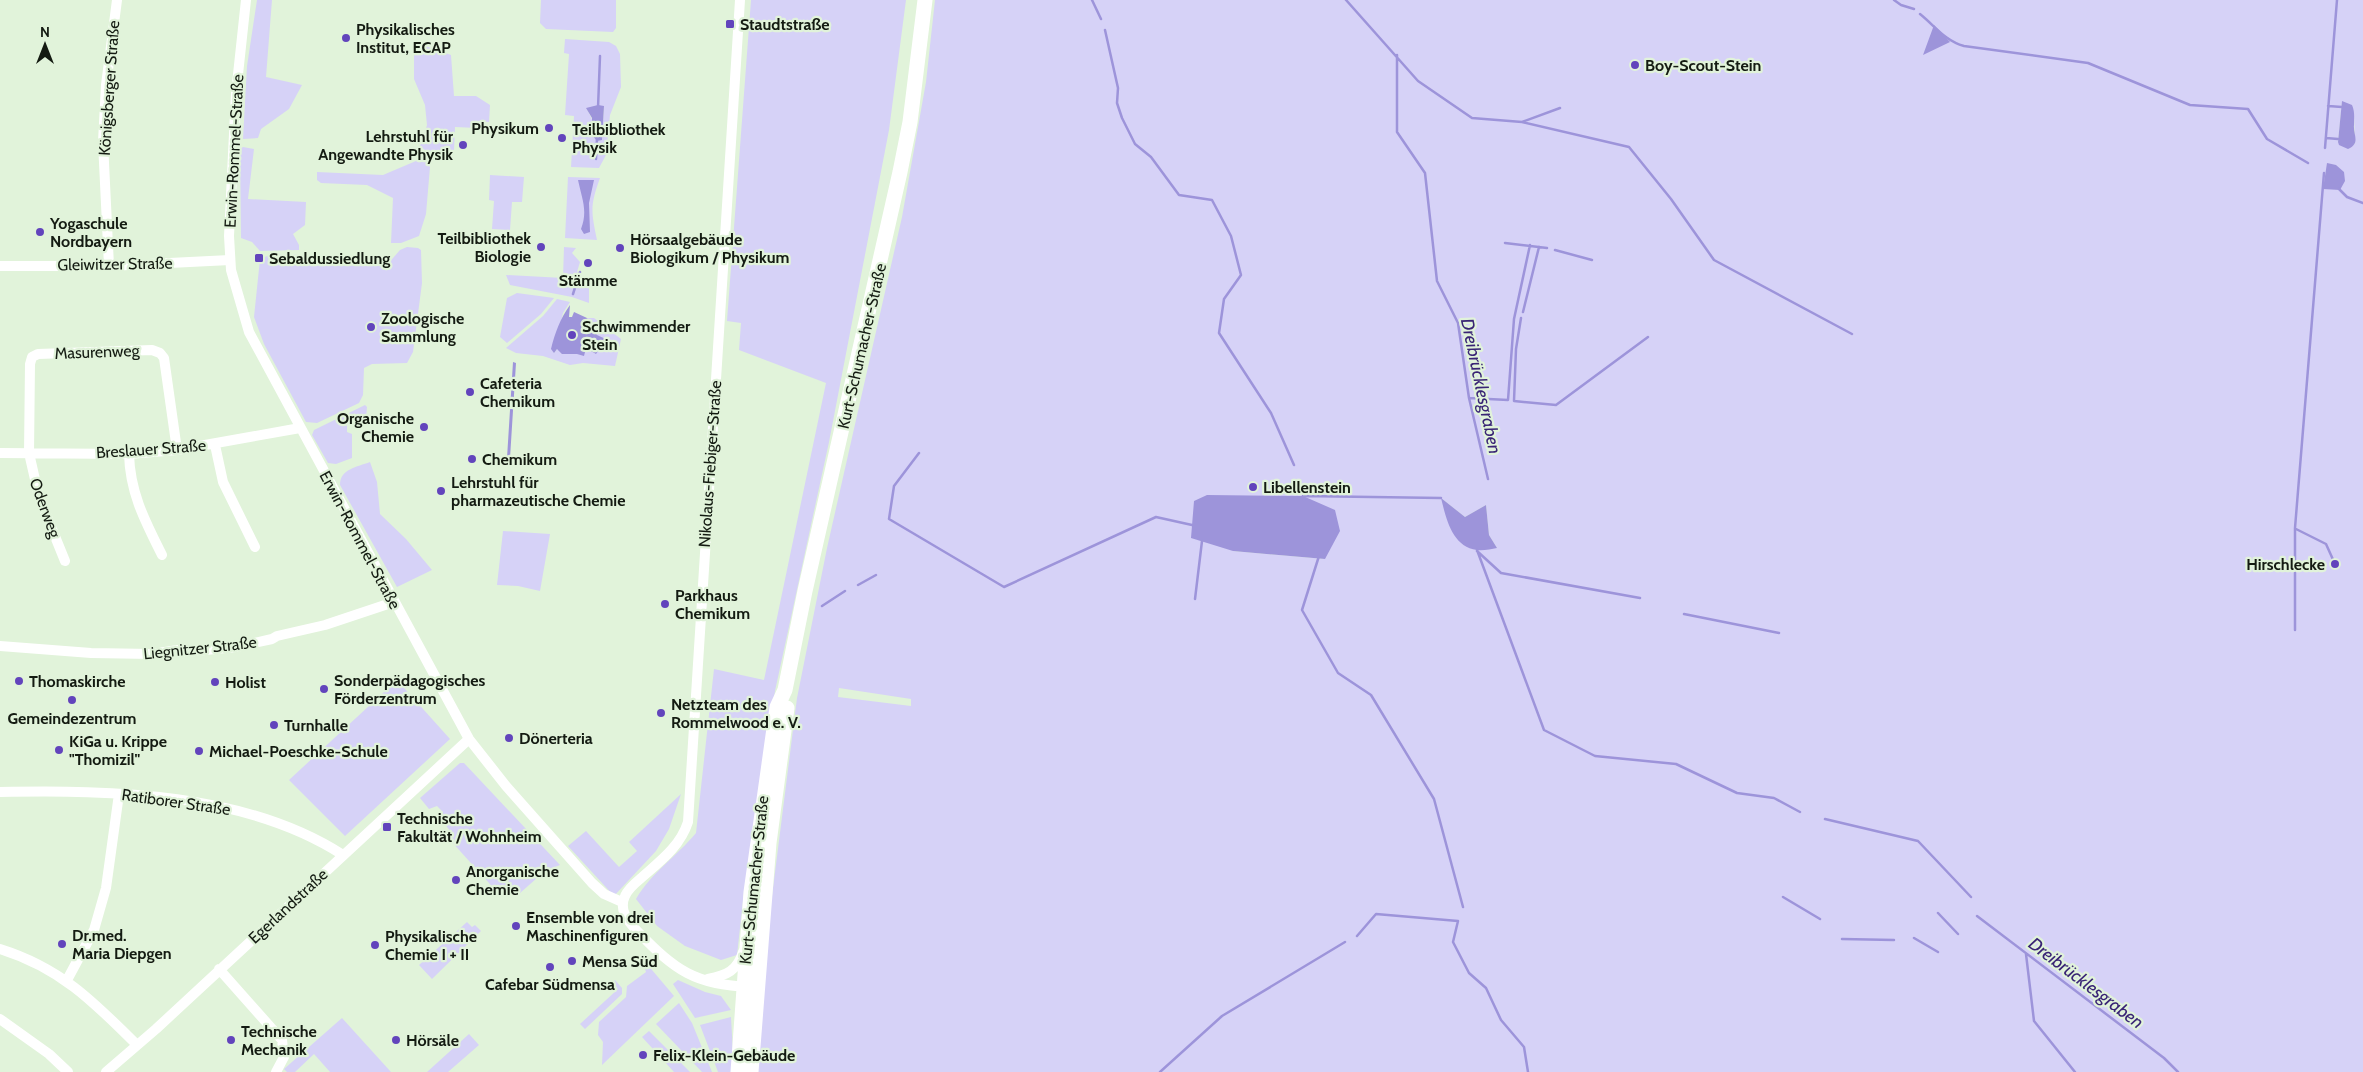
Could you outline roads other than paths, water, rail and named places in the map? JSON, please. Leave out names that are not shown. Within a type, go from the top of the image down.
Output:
[{"type":"main road","name":"Kurt-Schumacher-Straße","points":[[751,1072],[750,987],[747,940],[765,781],[777,706],[785,690],[805,591],[900,172],[910,122],[925,0]]},
{"type":"main road","name":"Kurt-Schumacher-Straße","points":[[738,1072],[788,704],[785,690]]},
{"type":"street","name":"Königsberger Straße","points":[[109,266],[103,142],[106,85],[116,0]]},
{"type":"street","name":"Erwin-Rommel-Straße","points":[[246,0],[236,93],[230,195],[230,260],[234,285],[249,332],[469,739],[516,797],[592,883],[604,894],[622,902]]},
{"type":"street","name":"Nikolaus-Fiebiger-Straße","points":[[622,902],[630,889],[683,837],[688,822],[740,0]]},
{"type":"street","name":"Gleiwitzer Straße","points":[[0,266],[109,266],[230,260]]},
{"type":"street","name":"Masurenweg","points":[[29,454],[30,364],[32,357],[38,354],[152,350],[160,353],[164,358],[177,450]]},
{"type":"street","name":"Breslauer Straße","points":[[0,453],[128,454],[177,450],[215,445],[300,428]]},
{"type":"street","points":[[215,445],[223,482],[256,547]]},
{"type":"street","name":"Oderweg","points":[[29,454],[39,497],[65,561]]},
{"type":"street","points":[[128,454],[130,478],[134,493],[162,555]]},
{"type":"street","name":"Liegnitzer Straße","points":[[0,646],[119,654],[212,650],[272,639],[277,636],[325,625],[394,602]]},
{"type":"street","name":"Egerlandstraße","points":[[106,1072],[469,739]]},
{"type":"street","name":"Ratiborer Straße","points":[[0,792],[55,791],[119,794],[179,800],[251,814],[310,835],[343,855]]},
{"type":"street","points":[[67,980],[94,930],[106,888],[119,794]]},
{"type":"street","points":[[622,902],[624,915],[628,922],[658,954],[679,970],[705,980],[750,987]]},
{"type":"street","points":[[705,980],[728,974],[739,964],[747,940]]},
{"type":"street","points":[[0,949],[32,961],[67,980],[99,1007],[137,1045]]},
{"type":"street","points":[[219,969],[282,1040],[284,1057],[276,1072]]},
{"type":"street","points":[[0,1019],[49,1054],[68,1072]]},
{"type":"waterway","points":[[1092,0],[1101,19]]},
{"type":"waterway","points":[[1346,0],[1418,81],[1472,118],[1522,122],[1560,108]]},
{"type":"waterway","points":[[1894,0],[1901,5],[1914,9]]},
{"type":"waterway","points":[[2325,148],[2337,0]]},
{"type":"waterway","points":[[1920,14],[1957,44],[2088,63],[2190,105],[2248,109],[2267,139],[2308,163]]},
{"type":"waterway","points":[[1105,30],[1118,88],[1117,103],[1135,144],[1151,157],[1179,195],[1212,200],[1231,236],[1241,275],[1224,299],[1219,333],[1271,413],[1294,465]]},
{"type":"waterway","name":"Dreibrücklesgraben","points":[[1397,55],[1397,132],[1425,173],[1437,281],[1458,323],[1469,398],[1488,479]]},
{"type":"waterway","points":[[598,108],[600,56]]},
{"type":"waterway","points":[[2328,106],[2342,107]]},
{"type":"waterway","points":[[1522,122],[1629,147],[1671,199],[1714,260],[1852,334]]},
{"type":"waterway","points":[[596,159],[597,138]]},
{"type":"waterway","points":[[2326,138],[2338,139]]},
{"type":"waterway","points":[[2295,630],[2295,528],[2324,173]]},
{"type":"waterway","points":[[2339,189],[2347,197],[2363,203]]},
{"type":"waterway","points":[[1505,243],[1547,248]]},
{"type":"waterway","points":[[1469,398],[1508,400],[1514,319],[1530,245]]},
{"type":"waterway","points":[[1523,312],[1539,247]]},
{"type":"waterway","points":[[1555,250],[1592,260]]},
{"type":"waterway","points":[[573,294],[580,272]]},
{"type":"waterway","points":[[1521,318],[1516,349],[1514,401],[1556,405],[1648,337]]},
{"type":"waterway","points":[[919,453],[894,486],[889,519],[1004,587],[1156,517],[1192,525]]},
{"type":"waterway","points":[[1304,500],[1303,496],[1441,498]]},
{"type":"waterway","points":[[2296,529],[2326,544],[2335,564]]},
{"type":"waterway","points":[[1195,599],[1202,541]]},
{"type":"waterway","name":"Dreibrücklesgraben","points":[[1477,550],[1544,730],[1595,756],[1676,764],[1737,793],[1774,798],[1800,812]]},
{"type":"waterway","points":[[1477,551],[1501,573],[1640,598]]},
{"type":"waterway","points":[[1319,556],[1302,610],[1338,673],[1371,695],[1434,799],[1463,907]]},
{"type":"waterway","points":[[858,585],[876,575]]},
{"type":"waterway","points":[[822,606],[845,591]]},
{"type":"waterway","points":[[1684,614],[1779,633]]},
{"type":"waterway","name":"Dreibrücklesgraben","points":[[1825,819],[1918,841],[1971,897]]},
{"type":"waterway","points":[[1783,897],[1820,919]]},
{"type":"waterway","points":[[1938,913],[1958,934]]},
{"type":"waterway","points":[[1357,936],[1376,914],[1458,921],[1453,942],[1469,973],[1486,988],[1501,1020],[1524,1047],[1528,1072]]},
{"type":"waterway","name":"Dreibrücklesgraben","points":[[1977,916],[2164,1058],[2178,1072]]},
{"type":"waterway","points":[[1914,938],[1938,952]]},
{"type":"waterway","points":[[1842,939],[1894,940]]},
{"type":"waterway","points":[[1160,1072],[1222,1016],[1345,942]]},
{"type":"waterway","points":[[2026,954],[2034,1021],[2075,1072]]},
{"type":"place","name":"Staudtstraße","points":[[730,24]]},
{"type":"place","name":"Physikalisches Institut, ECAP","points":[[346,38]]},
{"type":"place","name":"Boy-Scout-Stein","points":[[1635,65]]},
{"type":"place","name":"Physikum","points":[[549,128]]},
{"type":"place","name":"Teilbibliothek Physik","points":[[562,138]]},
{"type":"place","name":"Lehrstuhl für Angewandte Physik","points":[[463,145]]},
{"type":"place","name":"Yogaschule Nordbayern","points":[[40,232]]},
{"type":"place","name":"Teilbibliothek Biologie","points":[[541,247]]},
{"type":"place","name":"Hörsaalgebäude Biologikum / Physikum","points":[[620,248]]},
{"type":"place","name":"Sebaldussiedlung","points":[[259,258]]},
{"type":"place","name":"Stämme","points":[[588,263]]},
{"type":"place","name":"Zoologische Sammlung","points":[[371,327]]},
{"type":"place","name":"Schwimmender Stein","points":[[572,335]]},
{"type":"place","name":"Cafeteria Chemikum","points":[[470,392]]},
{"type":"place","name":"Organische Chemie","points":[[424,427]]},
{"type":"place","name":"Chemikum","points":[[472,459]]},
{"type":"place","name":"Libellenstein","points":[[1253,487]]},
{"type":"place","name":"Lehrstuhl für pharmazeutische Chemie","points":[[441,491]]},
{"type":"place","name":"Hirschlecke","points":[[2335,564]]},
{"type":"place","name":"Parkhaus Chemikum","points":[[665,604]]},
{"type":"place","name":"Thomaskirche","points":[[19,681]]},
{"type":"place","name":"Holist","points":[[215,682]]},
{"type":"place","name":"Sonderpädagogisches Förderzentrum","points":[[324,689]]},
{"type":"place","name":"Gemeindezentrum","points":[[72,700]]},
{"type":"place","name":"Netzteam des Rommelwood e. V.","points":[[661,713]]},
{"type":"place","name":"Turnhalle","points":[[274,725]]},
{"type":"place","name":"Dönerteria","points":[[509,738]]},
{"type":"place","name":"KiGa u. Krippe \"Thomizil\"","points":[[59,750]]},
{"type":"place","name":"Michael-Poeschke-Schule","points":[[199,751]]},
{"type":"place","name":"Technische Fakultät / Wohnheim","points":[[387,827]]},
{"type":"place","name":"Anorganische Chemie","points":[[456,880]]},
{"type":"place","name":"Ensemble von drei Maschinenfiguren","points":[[516,926]]},
{"type":"place","name":"Dr.med. Maria Diepgen","points":[[62,944]]},
{"type":"place","name":"Physikalische Chemie I + II","points":[[375,945]]},
{"type":"place","name":"Mensa Süd","points":[[572,961]]},
{"type":"place","name":"Cafebar Südmensa","points":[[550,967]]},
{"type":"place","name":"Technische Mechanik","points":[[231,1040]]},
{"type":"place","name":"Hörsäle","points":[[396,1040]]},
{"type":"place","name":"Felix-Klein-Gebäude","points":[[643,1055]]}]
